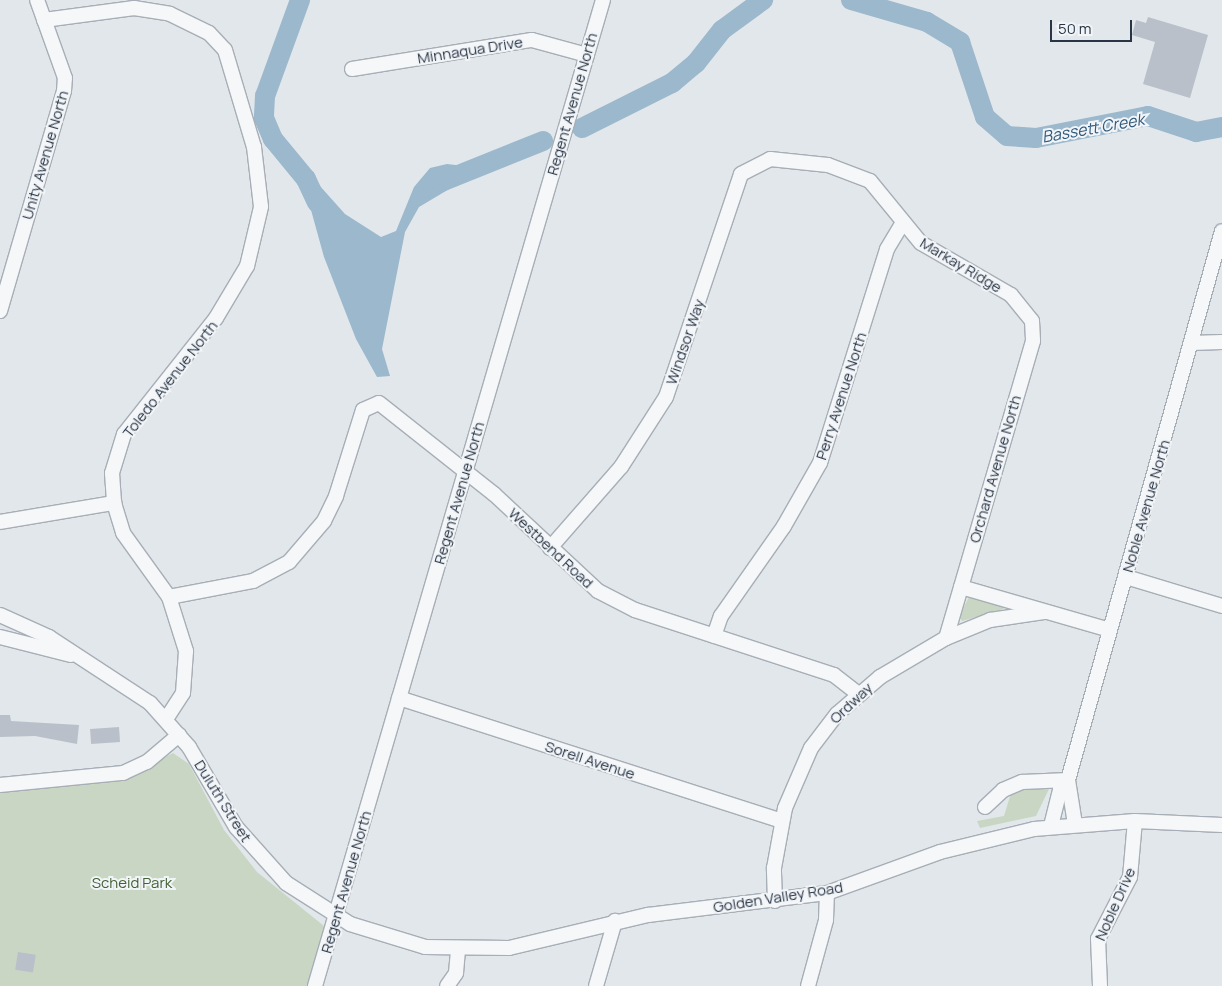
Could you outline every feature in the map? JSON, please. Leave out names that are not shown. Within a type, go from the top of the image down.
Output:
[{"type":"street","name":"Unity Avenue North","points":[[0,311],[64,91],[65,78],[37,0]]},
{"type":"street","name":"Regent Avenue North","points":[[315,986],[603,0]]},
{"type":"street","name":"Toledo Avenue North","points":[[44,20],[134,8],[170,14],[209,32],[225,50],[254,147],[261,207],[256,236],[234,293],[124,434],[112,473],[114,504],[123,533],[169,597],[186,650],[183,693],[166,719]]},
{"type":"street","name":"Minnaqua Drive","points":[[352,70],[532,40],[587,54]]},
{"type":"street","name":"Markay Ridge","points":[[750,167],[789,159],[847,169],[878,189],[902,224],[932,251],[1022,302]]},
{"type":"street","name":"Windsor Way","points":[[550,548],[621,467],[666,398],[686,346],[731,194],[750,167]]},
{"type":"street","name":"Perry Avenue North","points":[[714,636],[721,616],[784,526],[820,463],[888,249],[902,224]]},
{"type":"street","name":"Noble Avenue North","points":[[1076,824],[1068,780],[1222,231]]},
{"type":"street","name":"Orchard Avenue North","points":[[946,638],[1033,341],[1032,321],[1022,302]]},
{"type":"street","points":[[1191,343],[1222,342]]},
{"type":"street","name":"Westbend Road","points":[[169,597],[253,580],[289,562],[324,521],[336,496],[363,410],[379,402],[465,471],[550,548],[616,602],[834,675],[858,694]]},
{"type":"street","points":[[0,522],[114,504]]},
{"type":"street","points":[[1126,578],[1222,606]]},
{"type":"street","name":"Ordway","points":[[961,587],[1110,630]]},
{"type":"street","name":"Ordway","points":[[775,901],[781,821],[811,748],[858,694],[946,638],[990,620],[1045,612]]},
{"type":"street","name":"Duluth Street","points":[[0,615],[84,658],[134,690],[166,719],[179,735],[260,857],[286,883],[336,916],[400,941],[458,950]]},
{"type":"street","name":"Duluth Street","points":[[0,637],[84,658]]},
{"type":"street","name":"Sorell Avenue","points":[[399,698],[781,821]]},
{"type":"street","points":[[0,785],[123,773],[147,762],[179,735]]},
{"type":"street","points":[[985,807],[1003,790],[1022,782],[1068,780]]},
{"type":"street","name":"Noble Avenue North","points":[[1051,826],[1060,789],[1068,780]]},
{"type":"street","name":"Golden Valley Road","points":[[458,950],[534,944],[615,922],[827,893],[940,852],[1051,826],[1135,821],[1222,825]]},
{"type":"street","name":"Noble Drive","points":[[1100,986],[1095,958],[1098,939],[1130,877],[1135,821]]},
{"type":"street","points":[[813,985],[826,920],[827,893]]},
{"type":"street","points":[[596,986],[615,922]]},
{"type":"street","points":[[447,986],[456,973],[458,950]]},
{"type":"green space","points":[[969,597],[1003,606],[1004,609],[962,621],[959,616]]},
{"type":"green space","name":"Scheid Park","points":[[173,753],[189,764],[224,830],[257,872],[324,926],[307,986],[0,986],[0,792],[121,781]]},
{"type":"green space","points":[[1035,786],[1049,789],[1036,816],[980,828],[977,821],[1004,816],[1011,793]]},
{"type":"water","points":[[447,164],[464,166],[461,182],[419,207],[405,232],[382,349],[390,376],[377,377],[356,339],[324,257],[303,181],[311,176],[345,214],[381,237],[396,231],[414,187],[430,168]]},
{"type":"building","points":[[1148,17],[1208,35],[1190,98],[1143,84],[1155,42],[1132,35],[1136,20],[1146,23]]},
{"type":"building","points":[[0,715],[10,715],[11,721],[79,725],[77,744],[35,736],[0,737]]},
{"type":"building","points":[[119,727],[120,742],[91,744],[90,729]]},
{"type":"building","points":[[18,952],[36,955],[33,973],[15,970]]},
{"type":"waterway","name":"Bassett Creek","points":[[300,0],[265,96],[264,118],[273,139],[306,179],[317,203]]},
{"type":"waterway","name":"Bassett Creek","points":[[582,128],[672,83],[696,63],[722,30],[763,0]]},
{"type":"waterway","name":"Bassett Creek","points":[[851,0],[927,22],[960,42],[985,117],[1007,136],[1036,138],[1148,116],[1196,132],[1222,127]]},
{"type":"waterway","name":"Bassett Creek","points":[[441,182],[543,141]]}]
